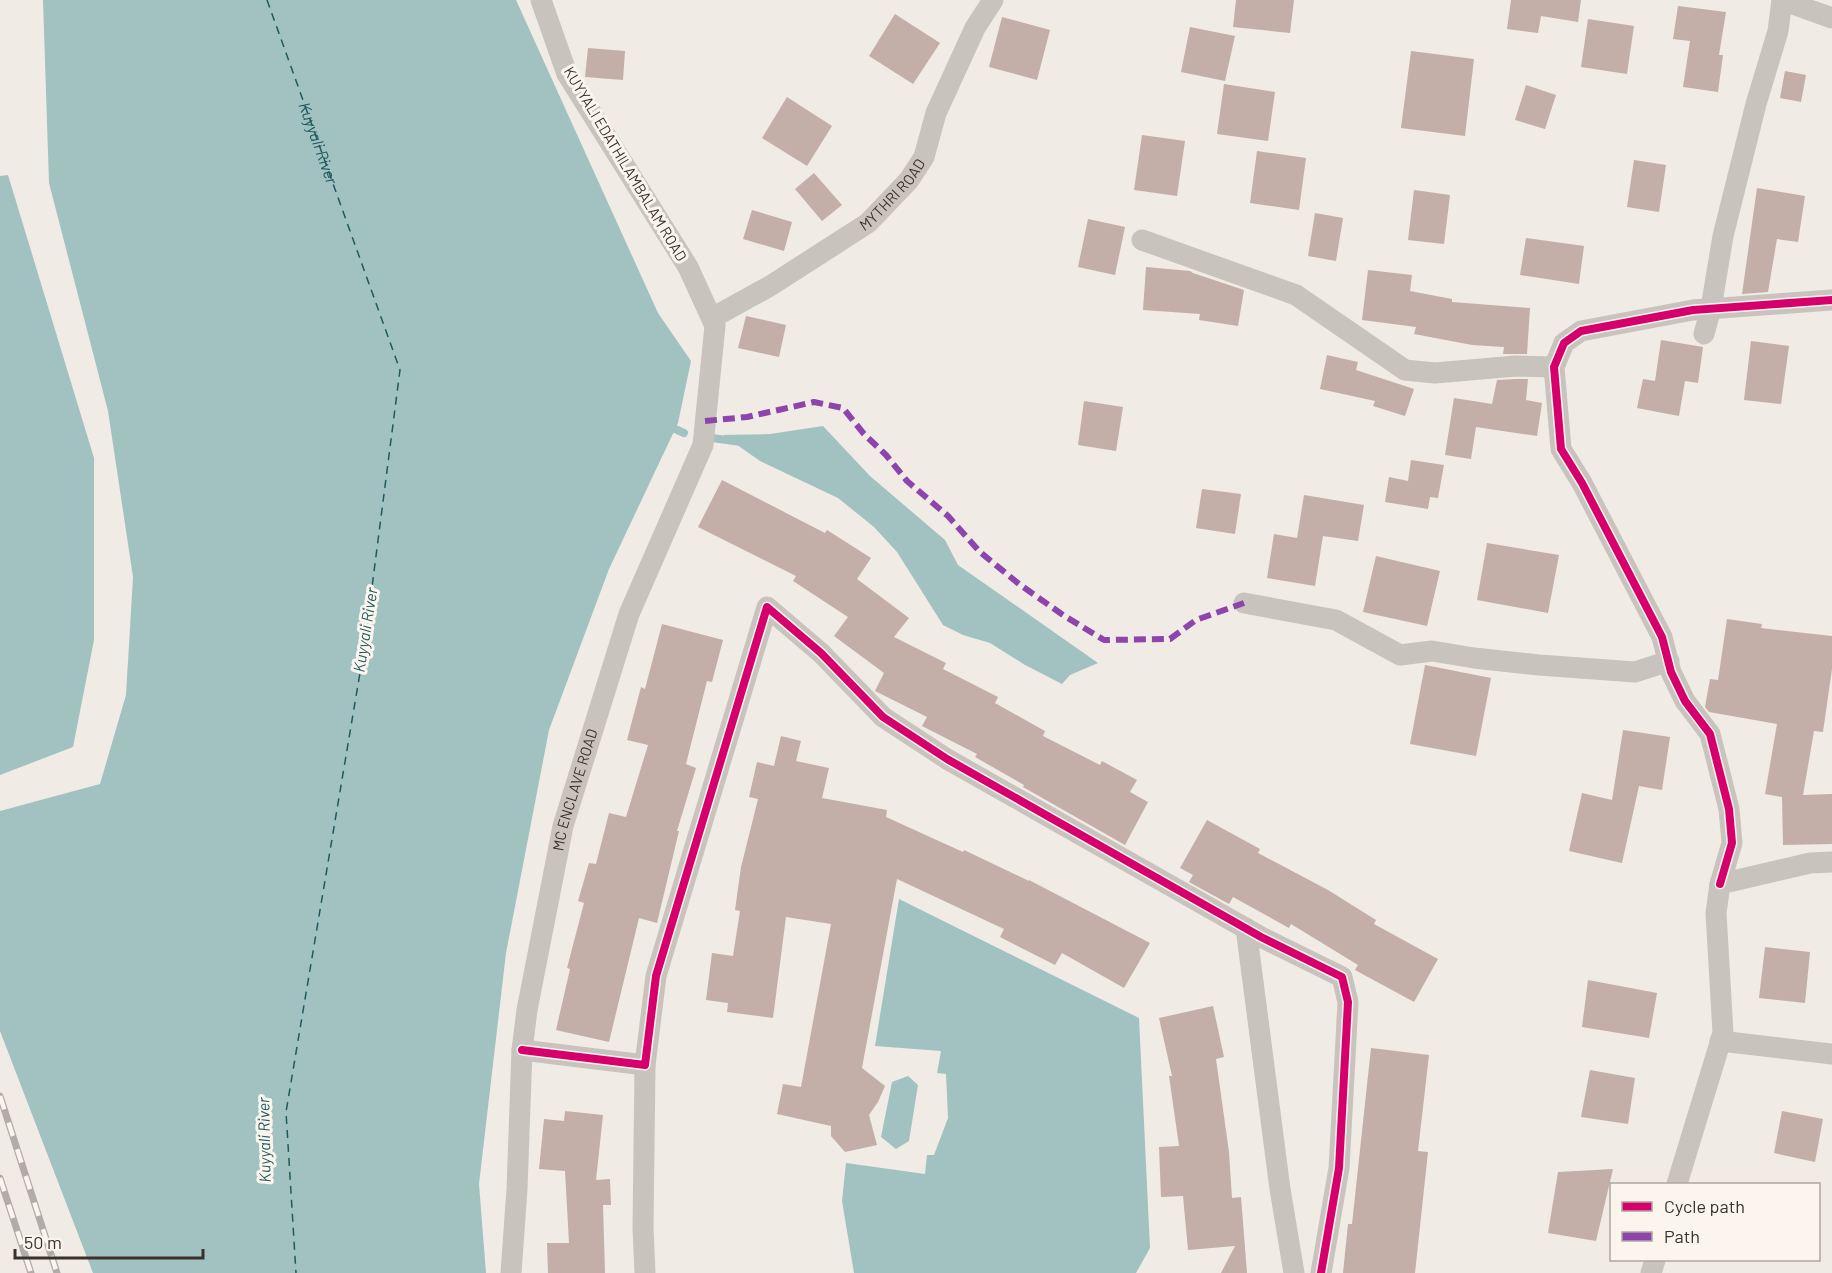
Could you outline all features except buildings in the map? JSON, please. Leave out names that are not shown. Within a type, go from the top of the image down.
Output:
[{"type":"street","name":"KUYYALI EDATHILAMBALAM ROAD","points":[[541,0],[567,74],[688,267],[714,322]]},
{"type":"street","name":"MYTHRI ROAD","points":[[714,322],[868,223],[909,180],[924,157],[936,113],[975,28],[993,0]]},
{"type":"street","points":[[1704,333],[1711,308],[1723,236],[1756,104],[1778,31],[1782,0],[1832,18]]},
{"type":"street","points":[[1142,240],[1296,295],[1405,370],[1435,373],[1516,366],[1554,367]]},
{"type":"street","points":[[1678,1183],[1723,1033],[1716,913],[1720,884],[1732,843],[1729,809],[1710,734],[1685,701],[1671,672],[1662,637],[1582,483],[1561,449],[1554,367],[1564,343],[1581,331],[1629,320],[1711,308],[1832,300]]},
{"type":"street","name":"MC ENCLAVE ROAD","points":[[511,1273],[517,1189],[522,1050],[527,1010],[562,826],[629,614],[703,445],[714,322]]},
{"type":"street","points":[[1244,603],[1336,620],[1400,655],[1432,651],[1518,663],[1635,672],[1669,661]]},
{"type":"street","points":[[645,1273],[645,1065],[656,976],[767,607],[821,653],[883,717],[947,759],[1245,928],[1342,977],[1348,1002],[1339,1168],[1321,1273]]},
{"type":"street","points":[[1720,884],[1810,862],[1832,862]]},
{"type":"street","points":[[1245,928],[1280,1189],[1294,1273]]},
{"type":"street","points":[[1720,1041],[1832,1054]]},
{"type":"street","points":[[522,1050],[645,1065]]},
{"type":"water","name":"Kuyyali River","points":[[43,0],[516,0],[658,313],[691,361],[678,423],[609,569],[549,730],[506,953],[479,1184],[486,1273],[93,1273],[0,1031],[0,811],[100,784],[126,695],[133,577],[108,411],[49,183]]},
{"type":"water","points":[[8,175],[94,458],[94,640],[73,747],[0,775],[0,176]]},
{"type":"water","points":[[823,426],[870,476],[945,540],[958,565],[1098,663],[1070,675],[1062,684],[990,643],[963,635],[943,625],[897,552],[874,527],[838,498],[760,461],[723,435],[770,434]]},
{"type":"water","points":[[899,899],[1139,1018],[1150,1248],[1136,1273],[854,1273],[842,1201],[846,1163],[925,1174],[927,1155],[934,1155],[948,1118],[946,1074],[937,1073],[941,1051],[875,1046]]},
{"type":"water","points":[[908,1076],[918,1085],[909,1141],[896,1149],[881,1137],[892,1082]]},
{"type":"waterway","points":[[675,429],[684,433]]},
{"type":"waterway","points":[[712,438],[741,442]]},
{"type":"ferry route","points":[[267,0],[400,370],[364,649],[286,1112],[296,1273]]},
{"type":"railway","points":[[0,1096],[57,1273]]},
{"type":"railway","points":[[0,1178],[31,1273]]},
{"type":"marked path","points":[[705,421],[747,417],[814,402],[843,408],[907,481],[948,516],[980,552],[1019,584],[1104,640],[1170,639],[1196,620],[1244,603]]},
{"type":"cycle path","points":[[1720,884],[1732,843],[1729,809],[1710,734],[1685,701],[1671,672],[1662,637],[1582,483],[1561,449],[1554,367],[1564,343],[1581,331],[1693,310],[1832,300]]},
{"type":"cycle path","points":[[522,1050],[645,1065],[656,976],[767,607],[821,653],[883,717],[947,759],[1261,937],[1342,977],[1348,1002],[1339,1168],[1321,1273]]}]
